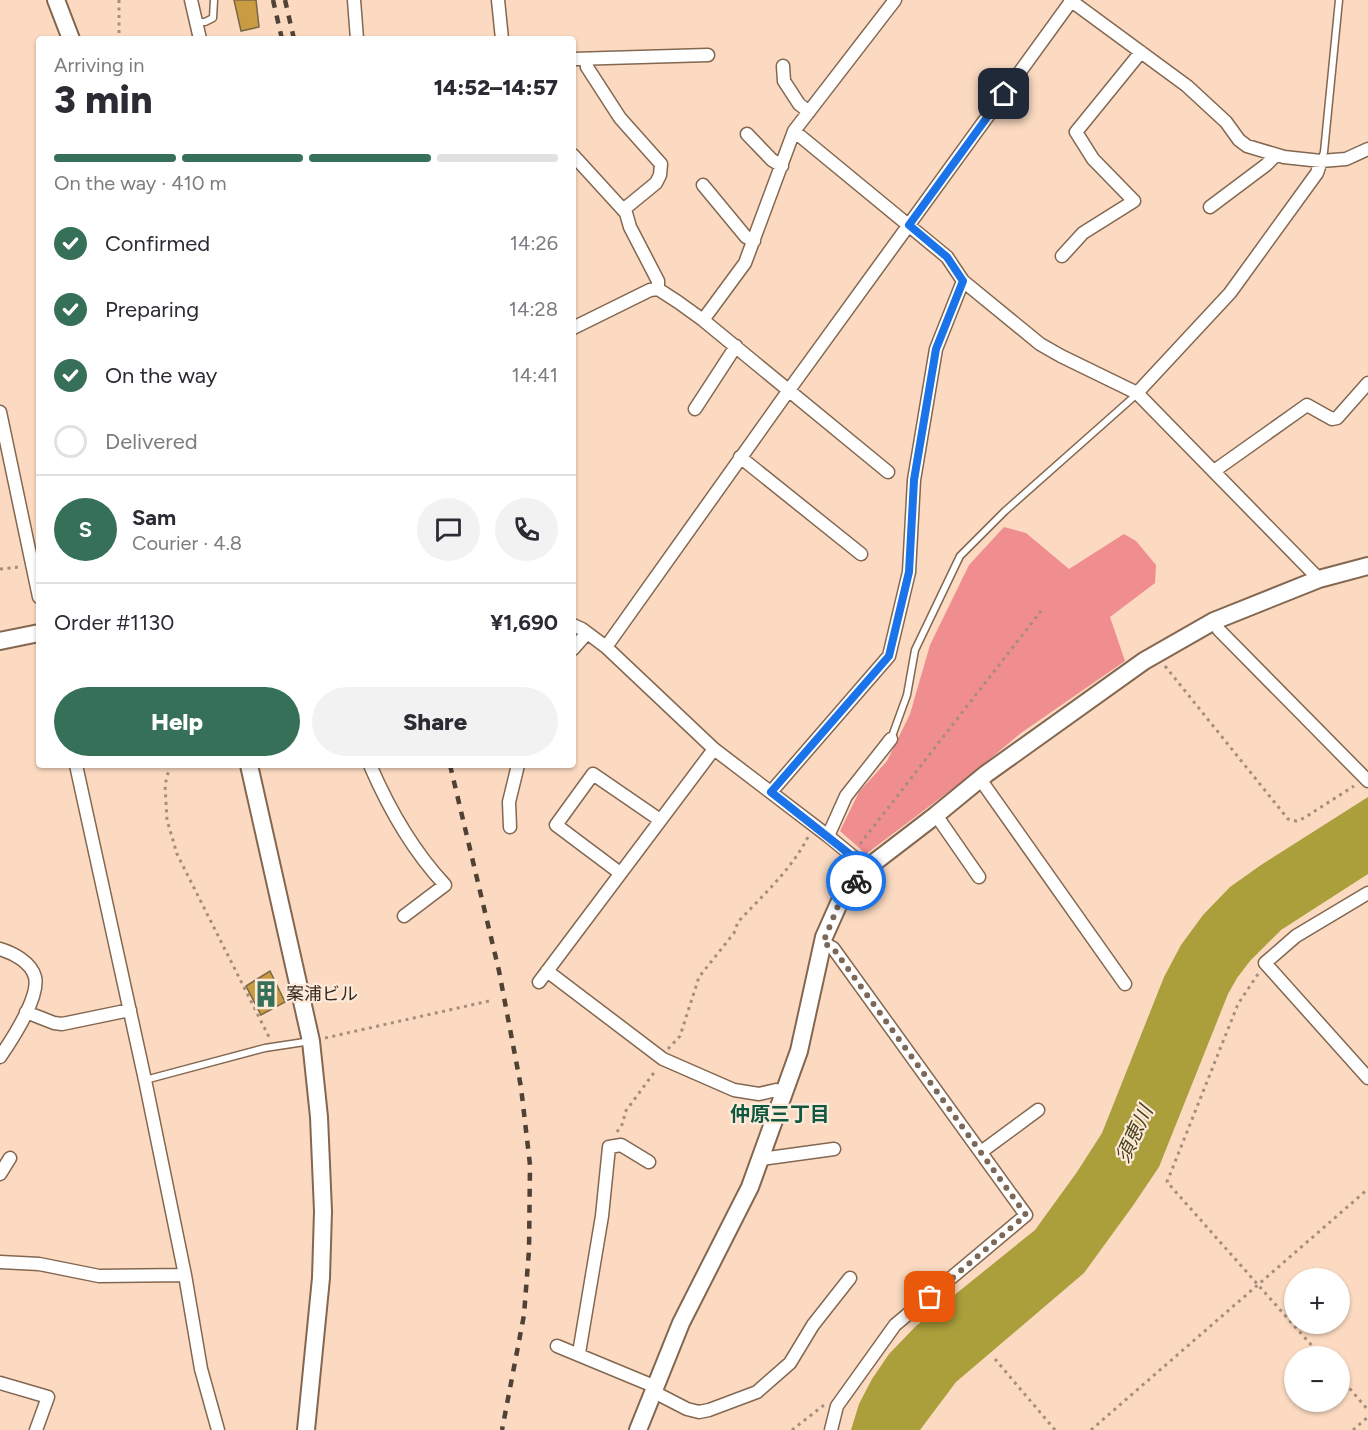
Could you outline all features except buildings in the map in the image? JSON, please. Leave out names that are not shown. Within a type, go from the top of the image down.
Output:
[{"type":"street","points":[[56,0],[71,36]]},
{"type":"street","points":[[191,0],[199,36]]},
{"type":"street","points":[[354,0],[357,36]]},
{"type":"street","points":[[498,0],[502,36]]},
{"type":"street","points":[[703,320],[745,263],[794,131],[895,0]]},
{"type":"street","points":[[606,647],[1071,0],[1187,86],[1226,122],[1239,140],[1247,146],[1276,155],[1321,161],[1346,159],[1368,149]]},
{"type":"street","points":[[1062,256],[1083,234],[1134,201],[1093,159],[1076,132],[1141,52]]},
{"type":"street","points":[[576,59],[708,55]]},
{"type":"street","points":[[586,59],[587,67],[620,118],[660,164],[660,175],[656,183],[623,210]]},
{"type":"street","points":[[783,66],[784,81],[800,104],[809,112]]},
{"type":"street","points":[[794,131],[947,257],[963,281],[1040,344],[1137,393],[1319,579]]},
{"type":"street","points":[[747,134],[772,160],[782,166]]},
{"type":"street","points":[[1210,207],[1276,155]]},
{"type":"street","points":[[576,159],[623,210],[658,281],[658,289]]},
{"type":"street","points":[[1137,393],[1230,294],[1317,173],[1321,161]]},
{"type":"street","points":[[703,185],[746,237],[754,241]]},
{"type":"street","points":[[771,792],[889,656],[909,572],[914,480],[936,349],[963,281]]},
{"type":"street","points":[[576,327],[650,290],[658,289],[736,346],[888,472]]},
{"type":"street","points":[[695,409],[736,346]]},
{"type":"street","points":[[1214,471],[1307,405],[1332,419],[1337,418],[1368,383]]},
{"type":"street","points":[[0,412],[2,433],[36,583]]},
{"type":"street","points":[[740,458],[861,554]]},
{"type":"street","points":[[638,1430],[681,1323],[750,1187],[761,1159],[800,1051],[823,943],[840,901],[867,868],[980,779],[1144,661],[1214,621],[1319,579],[1368,566]]},
{"type":"street","points":[[1214,621],[1219,630],[1366,779]]},
{"type":"street","points":[[576,627],[606,647],[714,749],[867,868]]},
{"type":"street","points":[[576,646],[587,633]]},
{"type":"street","points":[[0,641],[36,634]]},
{"type":"street","points":[[828,836],[846,796],[891,739]]},
{"type":"street","points":[[539,982],[714,749]]},
{"type":"street","points":[[77,768],[145,1080],[185,1275],[201,1369],[218,1430]]},
{"type":"street","points":[[250,768],[311,1041],[320,1125],[323,1211],[321,1278],[306,1430]]},
{"type":"street","points":[[371,768],[402,829],[427,866],[445,885],[404,916]]},
{"type":"street","points":[[510,827],[509,802],[517,768]]},
{"type":"street","points":[[620,873],[556,825],[593,774],[660,820]]},
{"type":"street","points":[[980,779],[1125,984]]},
{"type":"street","points":[[936,815],[979,877]]},
{"type":"street","points":[[1368,893],[1296,936],[1265,963],[1368,1078]]},
{"type":"street","points":[[823,943],[833,948],[1026,1215],[896,1325],[837,1406],[831,1430]]},
{"type":"street","points":[[0,949],[16,954],[35,975],[35,986],[26,1012],[0,1058]]},
{"type":"street","points":[[547,971],[663,1059],[734,1090],[759,1094],[776,1090],[785,1092]]},
{"type":"street","points":[[26,1012],[54,1023],[62,1023],[130,1010]]},
{"type":"street","points":[[981,1152],[1038,1110]]},
{"type":"street","points":[[579,1353],[602,1216],[609,1147],[621,1145],[649,1162]]},
{"type":"street","points":[[761,1159],[834,1149]]},
{"type":"street","points":[[0,1174],[10,1158]]},
{"type":"street","points":[[0,1262],[39,1264],[99,1276],[185,1275]]},
{"type":"street","points":[[557,1346],[579,1353],[655,1389],[687,1409],[699,1412],[709,1410],[757,1392],[790,1363],[813,1325],[850,1278]]},
{"type":"street","points":[[0,1383],[48,1397],[36,1430]]},
{"type":"lane","points":[[196,22],[205,22],[213,18],[214,0]]},
{"type":"lane","points":[[1321,161],[1324,152],[1339,0]]},
{"type":"lane","points":[[891,739],[907,695],[915,650],[960,556],[1005,511],[1137,393]]},
{"type":"lane","points":[[145,1080],[210,1062],[311,1041]]},
{"type":"path","points":[[119,0],[119,36]]},
{"type":"path","points":[[0,569],[32,565]]},
{"type":"path","points":[[851,855],[1041,611]]},
{"type":"path","points":[[1157,654],[1288,819],[1296,821],[1304,818],[1366,779]]},
{"type":"path","points":[[169,768],[165,785],[167,820],[177,854],[274,1047]]},
{"type":"path","points":[[609,1147],[623,1123],[625,1112],[668,1049],[680,1036],[699,977],[734,933],[738,922],[791,865],[800,853],[814,825]]},
{"type":"path","points":[[1265,963],[1238,1004],[1167,1182],[1312,1346]]},
{"type":"path","points":[[311,1041],[489,1001]]},
{"type":"path","points":[[1091,1430],[1368,1189]]},
{"type":"path","points":[[995,1359],[1055,1430]]},
{"type":"path","points":[[1350,1389],[1368,1410]]},
{"type":"path","points":[[792,1430],[826,1403],[840,1402]]},
{"type":"path","points":[[1353,1430],[1368,1417]]},
{"type":"shaded area","points":[[1004,527],[1026,533],[1069,569],[1124,534],[1136,541],[1156,565],[1155,583],[1110,617],[1125,661],[1021,733],[972,774],[866,854],[840,831],[859,792],[887,761],[910,714],[930,645],[969,565]]},
{"type":"water","name":"須恵川","points":[[1368,797],[1368,874],[1281,930],[1250,961],[1237,978],[1228,994],[1159,1167],[1084,1273],[956,1382],[920,1430],[851,1430],[859,1404],[889,1354],[916,1326],[1035,1230],[1077,1172],[1102,1133],[1164,977],[1181,945],[1203,915],[1230,887]]},
{"type":"railway","points":[[273,0],[281,36]]},
{"type":"railway","points":[[285,0],[293,36]]},
{"type":"railway","points":[[451,768],[499,971],[521,1087],[530,1165],[529,1250],[524,1315],[502,1430]]},
{"type":"way so far","points":[[856,881],[840,901],[823,943],[833,948],[1026,1215],[930,1297]]},
{"type":"place","name":"案浦ビル","points":[[266,994]]},
{"type":"district","name":"仲原三丁目","points":[[780,1114]]},
{"type":"route","points":[[856,881],[867,868],[771,792],[889,656],[909,572],[914,480],[936,349],[963,281],[947,257],[909,225],[1004,94]]}]
